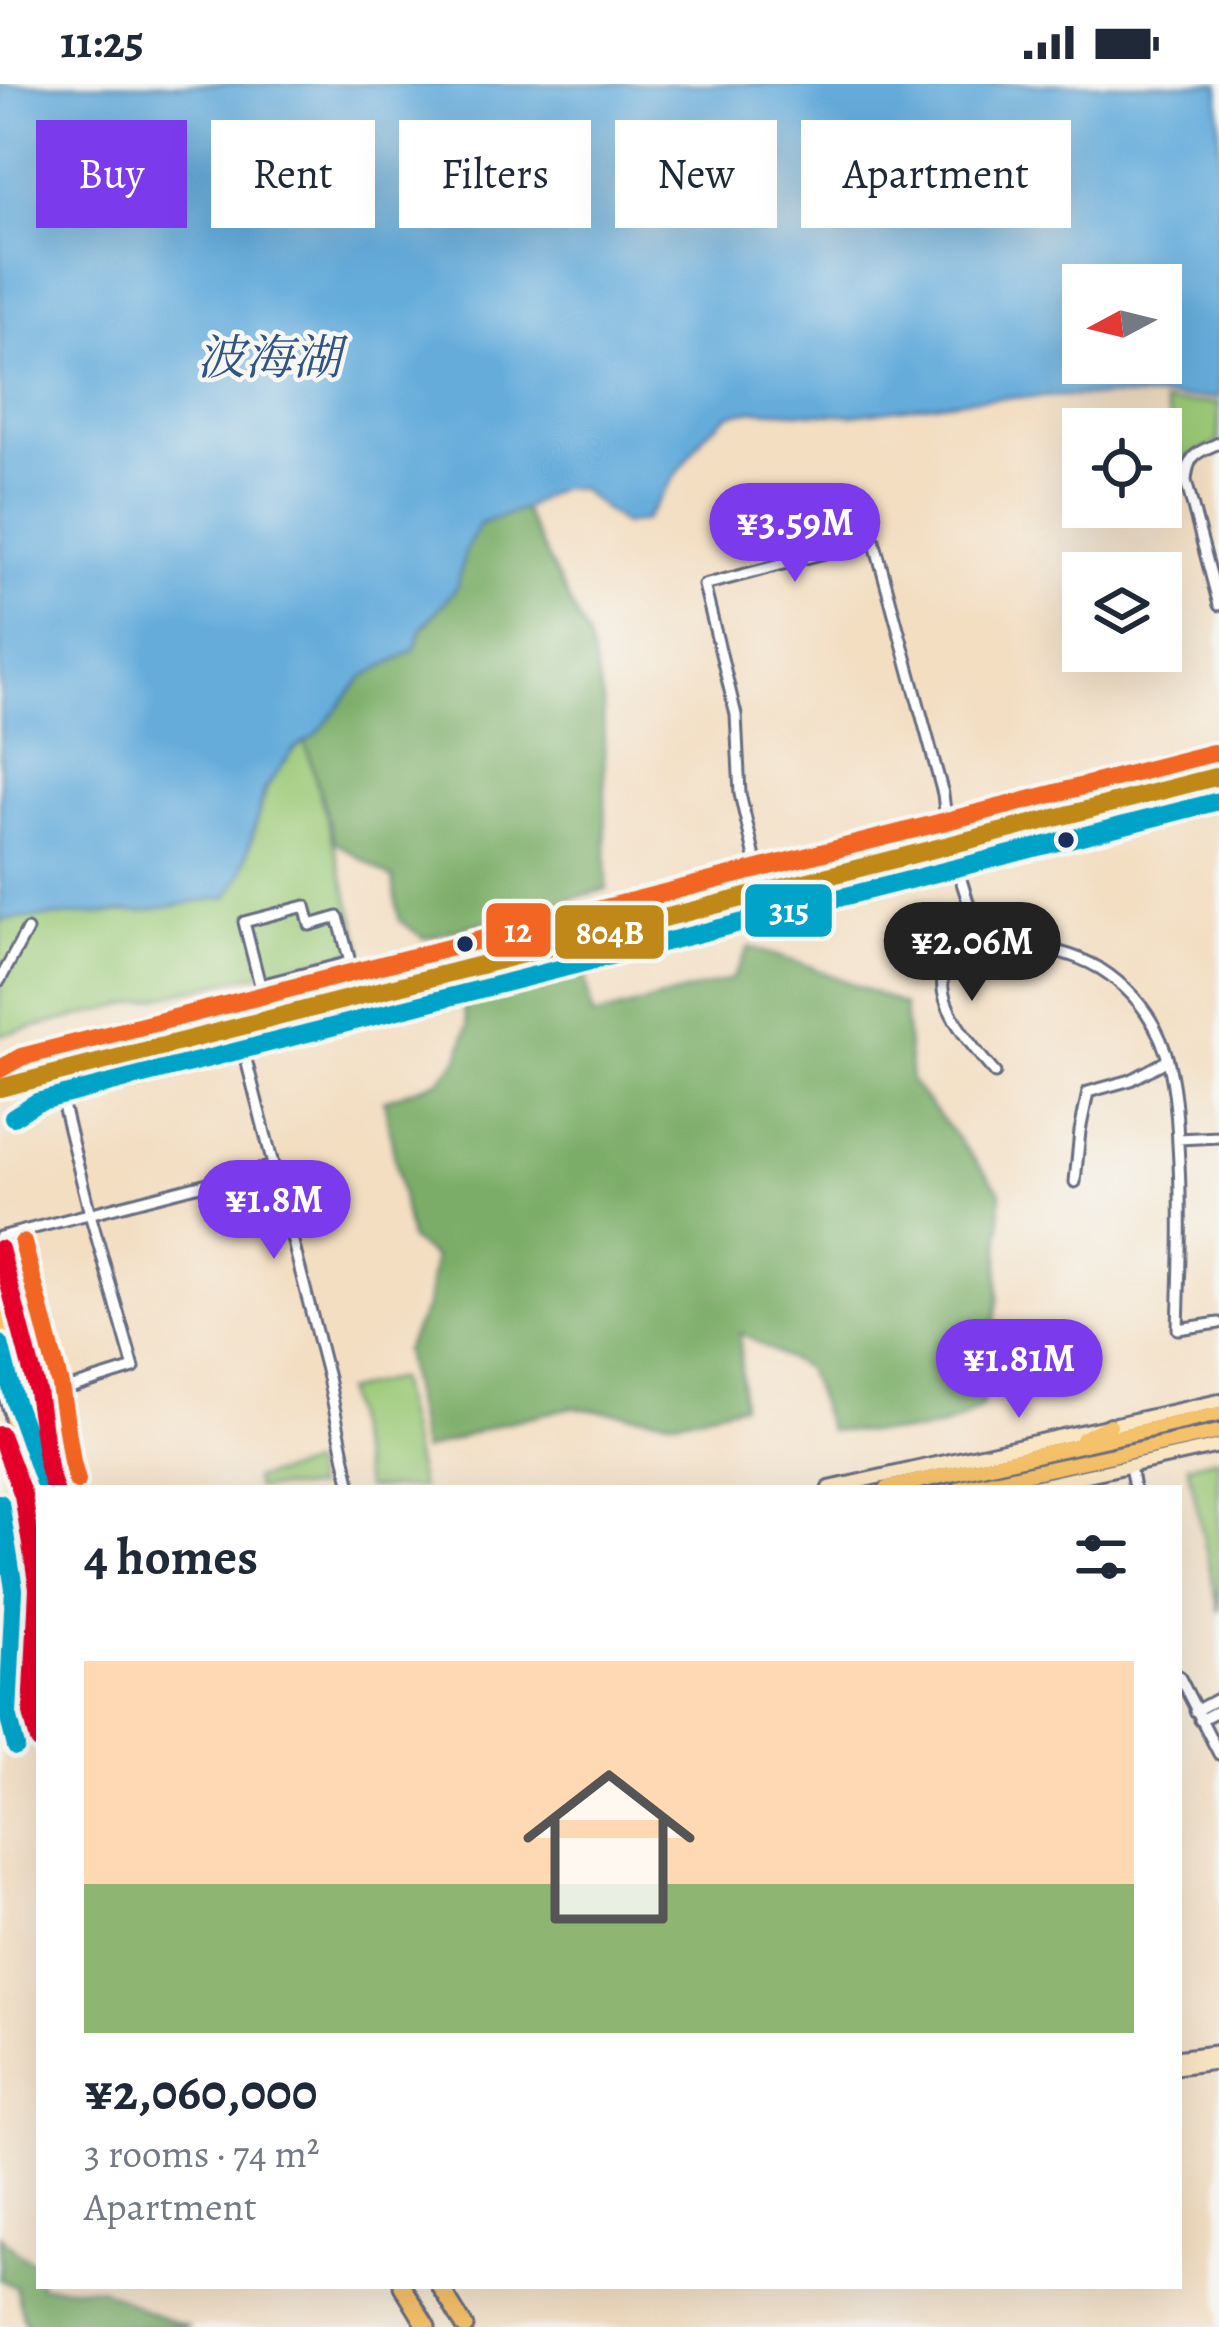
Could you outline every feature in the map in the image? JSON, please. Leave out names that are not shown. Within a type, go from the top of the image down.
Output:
[{"type":"highway","points":[[0,1306],[53,1485]]},
{"type":"highway","points":[[0,1372],[12,1411],[23,1495],[36,1533]]},
{"type":"highway","points":[[404,2289],[427,2327]]},
{"type":"highway","points":[[442,2289],[465,2327]]},
{"type":"main road","points":[[0,1092],[55,1072],[694,909],[1219,760]]},
{"type":"main road","points":[[0,1064],[759,875],[1219,776]]},
{"type":"main road","points":[[690,893],[694,909]]},
{"type":"main road","points":[[22,1062],[27,1080]]},
{"type":"main road","points":[[37,1391],[70,1485]]},
{"type":"main road","points":[[901,1485],[1219,1414]]},
{"type":"main road","points":[[1062,1449],[1110,1425]]},
{"type":"main road","points":[[978,1485],[1219,1432]]},
{"type":"main road","points":[[23,1495],[36,1576]]},
{"type":"main road","points":[[36,1630],[32,1713],[36,1729]]},
{"type":"street","points":[[1219,443],[1197,453],[1187,465],[1186,481],[1219,605]]},
{"type":"street","points":[[759,875],[740,794],[736,715],[704,585],[874,541],[977,930],[1096,966],[1126,988],[1147,1012],[1174,1084],[1181,1207],[1178,1329],[1219,1323]]},
{"type":"street","points":[[305,906],[310,925],[338,917],[350,962],[260,986],[244,922],[305,906]]},
{"type":"street","points":[[0,980],[27,930]]},
{"type":"street","points":[[984,935],[950,963],[942,983],[959,1031],[994,1073]]},
{"type":"street","points":[[233,1009],[328,1378],[350,1485]]},
{"type":"street","points":[[1075,1182],[1088,1092],[1131,1080],[1168,1060]]},
{"type":"street","points":[[37,1391],[73,1387],[134,1368],[55,1072]]},
{"type":"street","points":[[1178,1139],[1219,1137]]},
{"type":"street","points":[[0,1238],[272,1166]]},
{"type":"street","points":[[0,1249],[37,1391],[48,1466]]},
{"type":"street","points":[[842,1485],[1219,1401]]},
{"type":"street","points":[[0,1435],[23,1495]]},
{"type":"street","points":[[1043,1485],[1219,1446]]},
{"type":"street","points":[[1130,1466],[1133,1485]]},
{"type":"street","points":[[1182,1691],[1219,1754]]},
{"type":"street","points":[[1197,1716],[1219,1698]]},
{"type":"street","points":[[1197,1716],[1219,1710]]},
{"type":"street","points":[[1182,2057],[1219,2052]]},
{"type":"street","points":[[1182,2067],[1219,2062]]},
{"type":"green space","points":[[1164,403],[1219,403],[1219,442],[1184,459],[1182,408],[1166,408]]},
{"type":"green space","points":[[523,509],[588,639],[603,701],[607,889],[424,938],[399,920],[393,879],[335,842],[305,742],[363,677],[414,650],[422,629],[456,588],[466,549],[480,524]]},
{"type":"green space","points":[[305,742],[363,949],[0,1035],[0,920],[142,911],[228,897],[242,871],[269,784]]},
{"type":"green space","points":[[578,944],[593,1017],[732,979],[749,947],[904,1005],[911,1082],[1001,1192],[998,1301],[982,1406],[929,1430],[829,1430],[806,1369],[740,1333],[742,1404],[678,1420],[572,1407],[499,1424],[422,1451],[404,1350],[427,1306],[434,1258],[410,1240],[384,1100],[438,1081],[459,1058],[468,1025],[455,974]]},
{"type":"green space","points":[[397,1379],[420,1485],[365,1485],[344,1391]]},
{"type":"green space","points":[[1219,1458],[1219,1612],[1188,1465]]},
{"type":"green space","points":[[310,1465],[314,1485],[255,1485],[254,1479]]},
{"type":"green space","points":[[0,2235],[36,2263],[36,2289],[102,2289],[189,2327],[26,2327],[15,2287],[0,2279]]},
{"type":"water","name":"波海湖","points":[[0,84],[1219,84],[1219,398],[970,399],[853,415],[755,410],[730,414],[705,434],[644,521],[623,524],[579,489],[559,488],[523,509],[480,524],[466,549],[456,588],[422,628],[414,650],[363,677],[316,735],[294,749],[264,791],[242,873],[228,897],[142,911],[0,920]]},
{"type":"transit line","name":"12","points":[[0,1069],[21,1057],[1213,753]]},
{"type":"transit line","name":"804B","points":[[0,1088],[1219,776]]},
{"type":"transit line","name":"315","points":[[13,1117],[37,1102],[1219,801]]},
{"type":"transit line","name":"12","points":[[23,1243],[60,1385],[77,1481]]},
{"type":"transit line","points":[[0,1249],[37,1391],[53,1485]]},
{"type":"transit line","name":"315","points":[[0,1344],[45,1485]]},
{"type":"transit line","points":[[0,1435],[23,1495],[36,1576]]},
{"type":"transit line","name":"315","points":[[0,1503],[14,1589],[8,1714],[16,1747]]},
{"type":"transit line","points":[[36,1630],[32,1713],[36,1729]]}]
